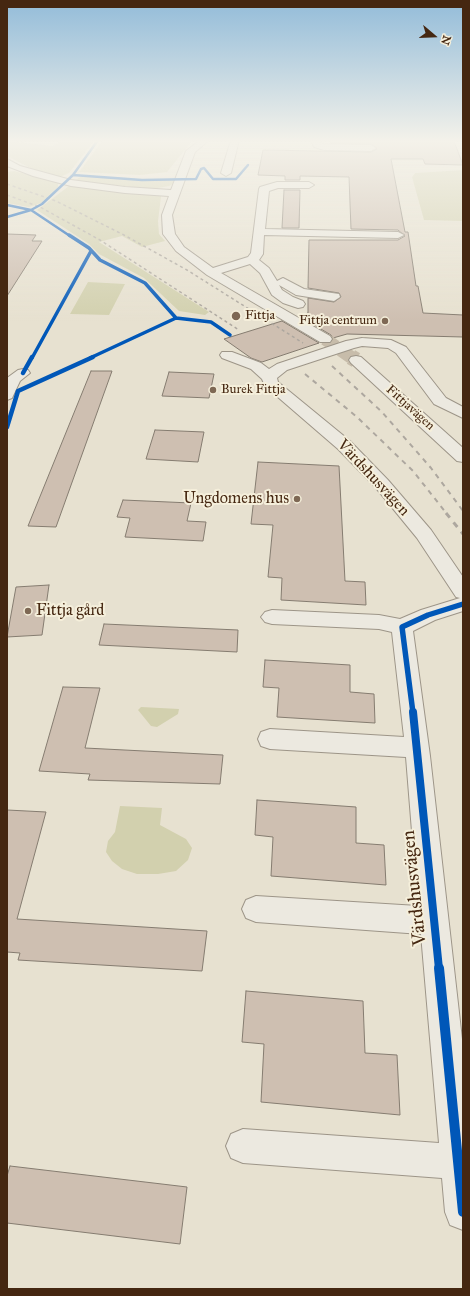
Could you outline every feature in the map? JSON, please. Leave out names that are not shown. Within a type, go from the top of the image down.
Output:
[{"type":"street","points":[[173,200],[167,215],[169,234],[180,250],[210,272],[325,338]]},
{"type":"street","points":[[210,272],[252,260],[257,254],[262,200]]},
{"type":"street","points":[[249,208],[261,208]]},
{"type":"street","points":[[259,232],[398,235]]},
{"type":"street","points":[[252,260],[265,271],[301,292],[334,298]]},
{"type":"street","points":[[265,271],[277,292],[288,300],[298,304]]},
{"type":"street","points":[[227,355],[256,366],[270,378],[288,376],[360,352],[376,343],[391,344],[401,350],[440,401],[463,413]]},
{"type":"street","name":"Fittjavägen","points":[[356,360],[460,450]]},
{"type":"street","points":[[7,395],[14,379],[23,372]]},
{"type":"street","name":"Värdshusvägen","points":[[270,378],[270,383],[294,405],[344,445],[382,484],[424,534],[463,592]]},
{"type":"street","points":[[272,617],[379,622],[402,628],[428,614],[463,604]]},
{"type":"street","name":"Värdshusvägen","points":[[402,628],[417,748],[434,921],[457,1086],[459,1162],[463,1212]]},
{"type":"street","points":[[270,739],[417,748]]},
{"type":"street","points":[[256,909],[434,921]]},
{"type":"street","points":[[243,1146],[459,1162]]},
{"type":"shaded area","points":[[7,200],[44,200],[41,203],[29,207],[7,203]]},
{"type":"shaded area","points":[[50,200],[161,200],[158,221],[159,234],[165,241],[142,247],[122,236],[99,242],[209,312],[205,315],[179,311],[144,278],[99,254],[89,244],[37,210]]},
{"type":"shaded area","points":[[419,200],[463,200],[463,221],[424,220]]},
{"type":"shaded area","points":[[88,282],[125,284],[109,315],[70,314]]},
{"type":"shaded area","points":[[141,707],[179,709],[178,714],[157,727],[151,726],[138,710]]},
{"type":"shaded area","points":[[120,806],[162,808],[160,825],[186,839],[192,848],[188,860],[176,871],[158,874],[137,874],[122,869],[112,861],[106,852],[108,841],[115,832]]},
{"type":"building","points":[[283,200],[300,200],[299,228],[282,228]]},
{"type":"building","points":[[350,200],[399,200],[405,232],[408,232],[416,286],[418,286],[423,313],[463,315],[463,337],[347,334],[333,338],[331,335],[299,316],[308,313],[308,298],[334,302],[341,297],[339,293],[308,288],[309,240],[398,240],[405,236],[398,230],[351,229]]},
{"type":"building","points":[[7,234],[36,235],[32,241],[42,241],[7,296]]},
{"type":"building","points":[[282,321],[319,343],[262,362],[251,358],[224,339]]},
{"type":"building","points":[[91,371],[112,371],[56,527],[28,526]]},
{"type":"building","points":[[169,372],[214,374],[209,398],[162,396]]},
{"type":"building","points":[[155,430],[204,432],[198,462],[146,459]]},
{"type":"building","points":[[258,462],[339,466],[345,581],[365,582],[366,605],[281,600],[282,578],[268,577],[273,525],[251,524]]},
{"type":"building","points":[[123,500],[191,503],[187,521],[206,522],[203,541],[125,537],[130,518],[117,517]]},
{"type":"building","name":"Fittja gård","points":[[49,585],[42,635],[7,637],[16,587]]},
{"type":"building","points":[[104,624],[238,630],[237,652],[99,645]]},
{"type":"building","points":[[265,660],[350,665],[350,692],[374,694],[375,723],[277,717],[279,688],[263,687]]},
{"type":"building","points":[[63,687],[100,688],[85,748],[223,755],[220,784],[88,780],[90,774],[39,771]]},
{"type":"building","points":[[257,800],[356,807],[356,843],[384,845],[386,885],[271,876],[273,837],[255,835]]},
{"type":"building","points":[[7,810],[46,812],[17,919],[207,931],[202,971],[18,960],[20,953],[7,952]]},
{"type":"building","points":[[246,991],[363,1001],[365,1053],[397,1055],[400,1115],[261,1102],[264,1044],[242,1042]]},
{"type":"building","points":[[10,1166],[187,1187],[180,1244],[7,1223],[7,1176]]},
{"type":"tunnel","points":[[325,339],[352,358]]},
{"type":"tunnel","points":[[351,357],[356,360]]},
{"type":"railway","points":[[22,200],[40,207],[100,240],[239,330]]},
{"type":"railway","points":[[55,200],[124,235],[187,270],[303,343]]},
{"type":"railway","points":[[332,366],[382,412],[431,468],[463,511]]},
{"type":"railway","points":[[305,374],[357,417],[413,471],[447,514]]},
{"type":"railway","points":[[446,513],[463,534]]},
{"type":"cycle path","points":[[7,217],[31,210],[46,200]]},
{"type":"cycle path","points":[[7,205],[31,210],[89,248],[100,260],[145,283],[176,318]]},
{"type":"cycle path","points":[[23,373],[91,251]]},
{"type":"cycle path","points":[[7,427],[18,391],[176,318],[211,322],[230,335]]},
{"type":"cycle path","points":[[463,604],[428,615],[402,627],[418,756],[463,1212]]},
{"type":"place","name":"Fittja","points":[[236,316]]},
{"type":"place","name":"Fittja centrum","points":[[385,321]]},
{"type":"place","name":"Burek Fittja","points":[[213,390]]},
{"type":"place","name":"Ungdomens hus","points":[[297,499]]},
{"type":"place","name":"Fittja gård","points":[[28,611]]}]
